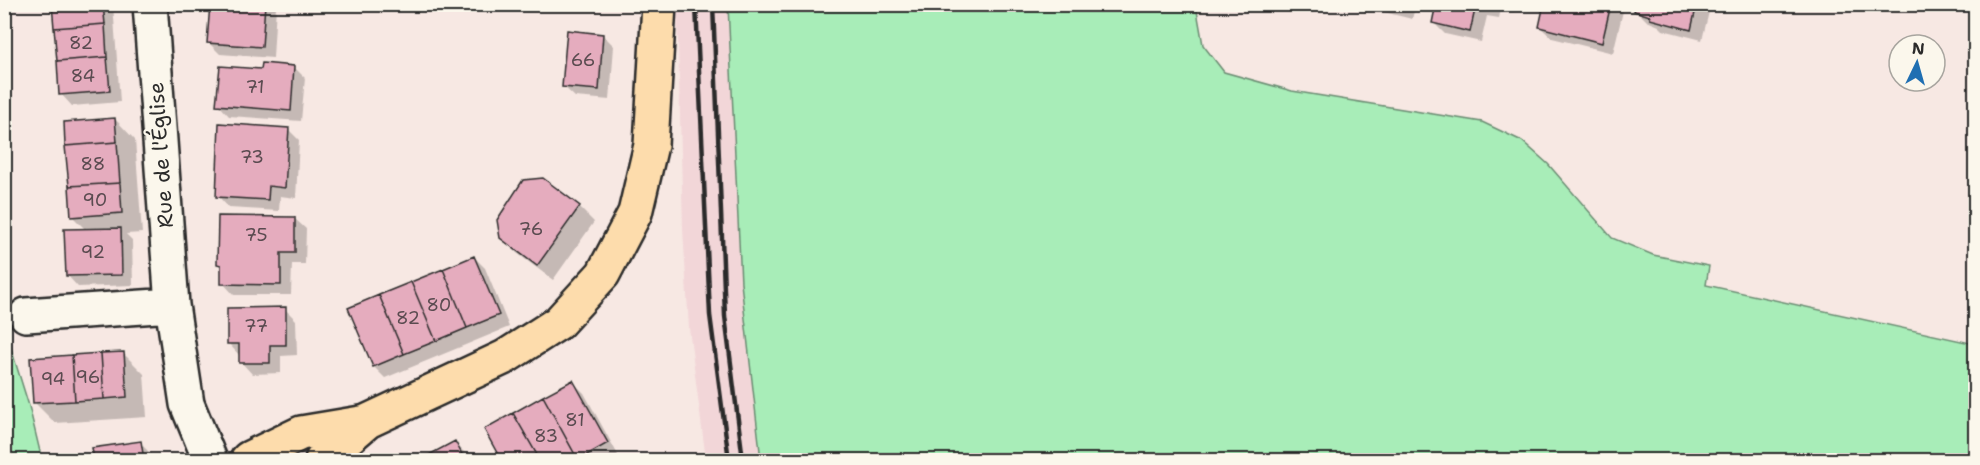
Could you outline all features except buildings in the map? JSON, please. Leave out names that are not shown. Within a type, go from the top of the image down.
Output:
[{"type":"main road","points":[[322,460],[368,422],[506,357],[558,323],[603,274],[635,213],[651,145],[659,4]]},
{"type":"main road","points":[[247,460],[301,433],[368,422]]},
{"type":"street","name":"Rue de l'Église","points":[[150,4],[172,305],[188,404],[210,460]]},
{"type":"street","points":[[26,315],[172,305]]},
{"type":"shaded area","points":[[677,5],[728,5],[741,283],[761,460],[706,460],[689,328],[683,229]]},
{"type":"green space","points":[[728,5],[1198,5],[1203,45],[1224,72],[1292,91],[1482,122],[1522,141],[1548,164],[1612,238],[1653,255],[1709,266],[1706,285],[1975,344],[1975,460],[761,460],[741,283]]},
{"type":"green space","points":[[5,329],[29,406],[42,460],[5,460]]},
{"type":"railway","points":[[696,4],[710,315],[729,460]]},
{"type":"railway","points":[[713,4],[725,316],[743,460]]}]
